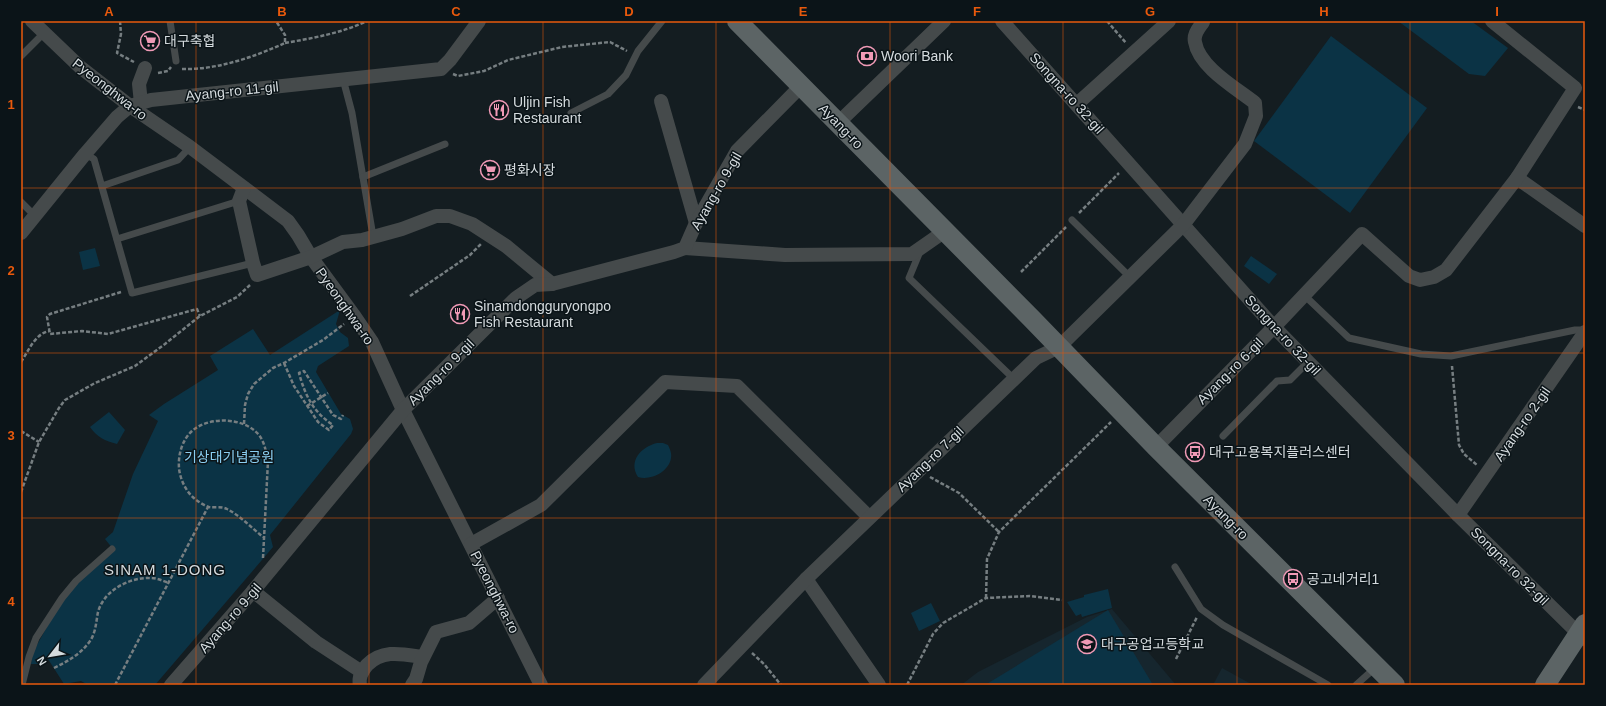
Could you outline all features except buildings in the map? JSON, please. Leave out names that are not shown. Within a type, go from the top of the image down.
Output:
[{"type":"main road","name":"Ayang-ro","points":[[737,21],[802,85],[1156,447],[1395,685]]},
{"type":"main road","points":[[1545,685],[1583,633]]},
{"type":"street","name":"Pyeonghwa-ro","points":[[32,21],[80,67],[136,105],[190,147],[242,194],[288,221],[311,257],[372,342],[403,410],[541,685]]},
{"type":"street","points":[[443,67],[479,21]]},
{"type":"street","points":[[838,123],[944,21]]},
{"type":"street","name":"Songna-ro 32-gil","points":[[1002,21],[1274,327],[1458,515],[1583,633]]},
{"type":"street","points":[[1077,104],[1169,21]]},
{"type":"street","points":[[1492,21],[1576,88],[1517,178],[1585,226]]},
{"type":"street","points":[[1059,347],[1182,225],[1245,144],[1256,116],[1255,104],[1206,64],[1195,42],[1196,33],[1203,22]]},
{"type":"street","name":"Ayang-ro 11-gil","points":[[21,233],[116,117],[136,105],[159,99],[441,69],[443,67]]},
{"type":"street","points":[[136,105],[139,84],[145,68]]},
{"type":"street","name":"Ayang-ro 9-gil","points":[[171,685],[253,591],[403,410],[516,298],[535,285],[552,284],[685,248],[696,223],[737,151],[802,85]]},
{"type":"street","points":[[661,101],[696,223]]},
{"type":"street","name":"Ayang-ro 6-gil","points":[[1156,447],[1274,327],[1362,234],[1409,276],[1420,280],[1434,277],[1446,270],[1517,178]]},
{"type":"street","points":[[242,194],[255,269],[311,257],[343,242],[362,240],[402,229],[436,216],[450,216],[472,224],[552,284]]},
{"type":"street","points":[[685,248],[785,255],[912,254],[944,231]]},
{"type":"street","name":"Ayang-ro 2-gil","points":[[1458,515],[1585,331]]},
{"type":"street","name":"Ayang-ro 7-gil","points":[[704,685],[806,579],[869,517],[1036,358],[1059,347]]},
{"type":"street","points":[[471,544],[541,505],[664,382],[737,386],[869,517]]},
{"type":"street","points":[[806,579],[879,685]]},
{"type":"street","points":[[253,591],[361,678],[373,660],[384,654],[395,653],[423,657]]},
{"type":"street","points":[[412,685],[416,679],[423,657],[436,632],[469,623],[498,598]]},
{"type":"lane","points":[[170,21],[176,61]]},
{"type":"lane","points":[[571,113],[608,94],[626,75],[636,56],[662,21]]},
{"type":"lane","points":[[21,56],[44,33]]},
{"type":"lane","points":[[343,79],[352,114],[373,236]]},
{"type":"lane","points":[[363,177],[445,144]]},
{"type":"lane","points":[[102,186],[178,160],[190,147]]},
{"type":"lane","points":[[85,154],[94,159],[132,293],[255,269]]},
{"type":"lane","points":[[117,239],[242,194]]},
{"type":"lane","points":[[21,202],[35,216]]},
{"type":"lane","points":[[1072,220],[1130,277]]},
{"type":"lane","points":[[917,250],[919,254],[908,278],[1014,379]]},
{"type":"lane","points":[[1304,295],[1349,338],[1421,354],[1451,356]]},
{"type":"lane","name":"Ayang-ro 2-gil","points":[[1451,356],[1575,330],[1585,331]]},
{"type":"lane","points":[[1223,436],[1277,381],[1290,380],[1308,362]]},
{"type":"lane","points":[[22,685],[29,657],[36,638],[62,598],[76,581],[112,549]]},
{"type":"lane","points":[[1175,567],[1201,609],[1222,625],[1328,685]]},
{"type":"lane","points":[[1356,685],[1376,667]]},
{"type":"path","points":[[120,21],[121,34],[117,52],[153,74],[168,71],[172,66],[189,69],[232,63],[266,52],[285,43],[318,37],[351,28],[367,21]]},
{"type":"path","points":[[276,21],[285,35],[285,43]]},
{"type":"path","points":[[1107,21],[1134,52]]},
{"type":"path","points":[[443,67],[458,76],[484,71],[508,60],[562,47],[610,42],[636,56]]},
{"type":"path","points":[[1577,107],[1585,110]]},
{"type":"path","points":[[410,296],[470,255],[490,236]]},
{"type":"path","points":[[21,492],[39,442],[59,408],[66,400],[95,383],[135,366],[200,316],[237,296],[249,287],[255,269]]},
{"type":"path","points":[[132,293],[124,291],[50,314],[47,317],[50,334],[82,331],[108,334],[197,309],[200,316]]},
{"type":"path","points":[[244,424],[245,405],[248,394],[254,384],[268,372],[323,340],[334,330],[355,317]]},
{"type":"path","points":[[21,362],[42,333],[49,331]]},
{"type":"path","points":[[1451,356],[1459,445],[1464,454],[1488,473]]},
{"type":"path","points":[[284,363],[294,386],[318,422],[329,430],[332,425],[320,417],[304,392],[299,373],[304,371],[333,415],[341,419],[343,415]]},
{"type":"path","points":[[307,406],[328,393]]},
{"type":"path","points":[[986,598],[987,559],[999,532],[1122,412]]},
{"type":"path","points":[[263,537],[226,508],[208,507],[196,500],[186,488],[180,474],[178,459],[183,444],[192,431],[205,424],[219,421],[233,421],[248,426],[259,435],[266,448],[268,461],[262,554],[267,574]]},
{"type":"path","points":[[21,431],[39,442]]},
{"type":"path","points":[[918,471],[959,493],[999,532]]},
{"type":"path","points":[[115,685],[208,507]]},
{"type":"path","points":[[54,668],[74,657],[90,641],[95,633],[98,612],[102,602],[116,588],[134,579],[152,578],[169,582]]},
{"type":"path","points":[[907,685],[932,634],[943,623],[986,598],[1030,596],[1062,600]]},
{"type":"path","points":[[1176,658],[1201,609]]},
{"type":"path","points":[[743,645],[764,664],[781,685]]},
{"type":"shaded area","name":"대구공업고등학교","points":[[1112,609],[1176,685],[961,685],[978,672],[1087,617]]},
{"type":"shaded area","points":[[1222,668],[1253,685],[1213,685]]},
{"type":"green space","points":[[1398,21],[1471,21],[1508,48],[1485,76],[1469,74]]},
{"type":"green space","points":[[1331,36],[1427,108],[1350,213],[1254,141]]},
{"type":"green space","points":[[95,248],[100,266],[83,270],[79,252]]},
{"type":"green space","points":[[1251,256],[1277,274],[1269,284],[1244,266]]},
{"type":"green space","name":"기상대기념공원","points":[[340,310],[336,324],[340,332],[348,338],[349,346],[318,366],[316,372],[341,414],[350,419],[353,429],[351,434],[270,535],[273,547],[155,685],[88,685],[81,681],[64,684],[48,659],[39,664],[31,664],[33,652],[63,598],[113,549],[105,539],[113,532],[133,474],[158,421],[149,415],[218,370],[210,356],[253,329],[270,355]]},
{"type":"green space","points":[[109,412],[125,430],[117,444],[102,438],[90,427]]},
{"type":"green space","points":[[657,443],[668,445],[671,455],[670,463],[658,474],[648,478],[638,477],[634,466],[635,460],[641,451]]},
{"type":"green space","points":[[1108,589],[1112,608],[1082,617],[1081,614],[1076,616],[1067,602],[1084,597],[1084,595]]},
{"type":"green space","points":[[931,603],[940,621],[919,631],[911,613]]},
{"type":"green space","name":"대구공업고등학교","points":[[1108,610],[1153,685],[985,685]]},
{"type":"place","name":"대구축협","points":[[150,41]]},
{"type":"place","name":"Woori Bank","points":[[867,56]]},
{"type":"place","name":"Uljin Fish Restaurant","points":[[499,110]]},
{"type":"place","name":"평화시장","points":[[490,170]]},
{"type":"place","name":"Sinamdongguryongpo Fish Restaurant","points":[[460,314]]},
{"type":"place","name":"대구고용복지플러스센터","points":[[1195,452]]},
{"type":"place","name":"공고네거리1","points":[[1293,579]]},
{"type":"place","name":"대구공업고등학교","points":[[1087,644]]},
{"type":"district","name":"SINAM 1-DONG","points":[[165,570]]}]
